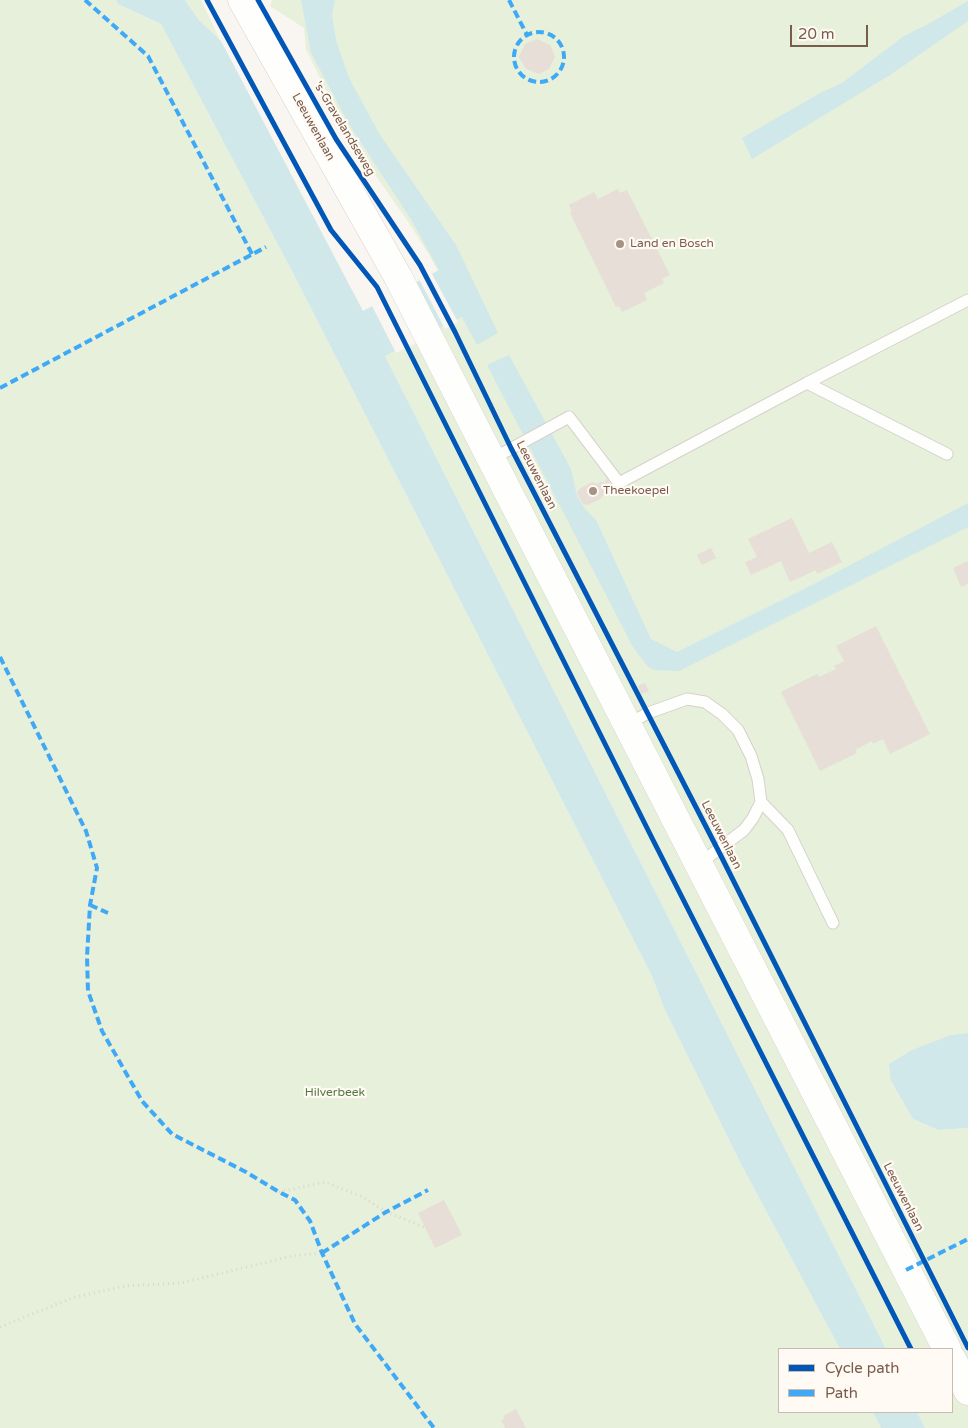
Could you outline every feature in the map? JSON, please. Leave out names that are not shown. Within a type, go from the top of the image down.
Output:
[{"type":"street","name":"Leeuwenlaan","points":[[242,0],[398,277],[946,1348]]},
{"type":"street","points":[[953,1361],[968,1391]]},
{"type":"lane","points":[[492,459],[569,417],[619,483],[968,300]]},
{"type":"lane","points":[[807,383],[947,454]]},
{"type":"lane","points":[[628,724],[648,713],[687,699],[705,702],[722,714],[738,730],[751,756],[758,779],[761,802],[754,818],[744,830],[699,864]]},
{"type":"lane","points":[[761,802],[788,830],[832,923]]},
{"type":"path","points":[[279,1192],[325,1182],[363,1197],[386,1212],[424,1227]]},
{"type":"path","points":[[0,1327],[72,1298],[125,1286],[180,1283],[292,1256],[322,1253]]},
{"type":"green space","name":"Hilverbeek","points":[[0,0],[116,0],[118,4],[161,24],[293,273],[652,976],[664,1008],[741,1164],[839,1348],[778,1348],[778,1413],[874,1413],[881,1428],[0,1428]]},
{"type":"green space","points":[[185,0],[201,0],[220,40],[198,19]]},
{"type":"green space","name":"Land en Bosch","points":[[272,0],[968,0],[968,1033],[951,1035],[891,1081],[913,1119],[938,1130],[968,1128],[968,1428],[925,1428],[918,1413],[953,1413],[953,1348],[885,1348],[385,356],[462,317],[431,258],[409,223],[348,136],[306,49],[304,28],[270,6]]},
{"type":"water","points":[[116,0],[185,0],[198,19],[221,41],[363,311],[439,270],[412,221],[349,124],[311,53],[301,0],[335,0],[332,15],[336,40],[349,78],[380,135],[456,245],[498,333],[477,345],[462,317],[385,356],[885,1348],[839,1348],[741,1164],[664,1008],[652,976],[293,273],[161,24],[118,4]]},
{"type":"water","points":[[968,1],[968,21],[890,75],[752,159],[742,138],[822,92],[842,83],[904,36]]},
{"type":"water","points":[[509,355],[571,469],[577,496],[585,509],[596,520],[651,639],[677,652],[814,584],[968,503],[968,527],[679,671],[654,670],[648,667],[633,647],[487,365]]},
{"type":"water","points":[[968,1033],[968,1128],[938,1130],[913,1119],[891,1081],[889,1064],[912,1050],[951,1035]]},
{"type":"water","points":[[874,1413],[918,1413],[925,1428],[881,1428]]},
{"type":"pier","points":[[431,272],[458,322],[445,329],[419,279]]},
{"type":"pier","points":[[415,281],[441,331],[396,353],[371,304]]},
{"type":"building","points":[[537,39],[550,45],[555,57],[549,69],[539,74],[526,69],[519,57],[525,44]]},
{"type":"building","name":"Land en Bosch","points":[[618,189],[620,193],[627,190],[670,275],[662,279],[664,283],[644,293],[647,300],[622,312],[619,306],[616,307],[570,213],[572,212],[569,205],[594,192],[598,199]]},
{"type":"building","name":"Theekoepel","points":[[607,478],[613,490],[608,489],[600,499],[588,505],[583,504],[577,493],[579,489],[592,482],[597,484],[605,482]]},
{"type":"building","points":[[792,518],[809,553],[832,542],[842,562],[817,574],[816,570],[790,582],[781,561],[751,575],[745,562],[757,557],[748,539]]},
{"type":"building","points":[[711,548],[716,558],[702,565],[697,555]]},
{"type":"building","points":[[968,561],[968,584],[961,587],[953,568]]},
{"type":"building","points":[[876,626],[930,734],[890,754],[883,739],[873,744],[872,741],[855,750],[857,753],[820,771],[781,692],[817,674],[819,677],[836,669],[834,666],[844,661],[836,646]]},
{"type":"building","points":[[645,683],[649,691],[641,694],[638,686]]},
{"type":"building","points":[[444,1200],[462,1235],[435,1248],[418,1213]]},
{"type":"building","points":[[516,1409],[526,1428],[505,1428],[501,1420],[505,1419],[503,1416]]},
{"type":"marked path","points":[[85,0],[148,56],[252,254]]},
{"type":"marked path","points":[[509,0],[527,35]]},
{"type":"marked path","points":[[534,32],[544,32],[557,39],[564,52],[564,57],[564,62],[557,75],[544,82],[534,82],[525,78],[518,71],[514,62],[514,52],[518,43],[525,36],[534,32]]},
{"type":"marked path","points":[[0,388],[266,247]]},
{"type":"marked path","points":[[0,657],[86,831],[97,868],[90,905],[87,957],[88,991],[102,1031],[142,1101],[172,1134],[246,1172],[295,1200],[310,1221],[322,1253],[355,1324],[434,1428]]},
{"type":"marked path","points":[[90,905],[108,913]]},
{"type":"marked path","points":[[322,1253],[386,1212],[428,1190]]},
{"type":"marked path","points":[[906,1270],[968,1239]]},
{"type":"cycle path","points":[[207,0],[331,230],[377,287],[652,838],[910,1348]]},
{"type":"cycle path","name":"'s-Gravelandseweg","points":[[258,0],[336,139],[420,265],[455,332],[511,448],[718,850],[968,1348]]},
{"type":"place","name":"Land en Bosch","points":[[620,244]]},
{"type":"place","name":"Theekoepel","points":[[593,491]]}]
